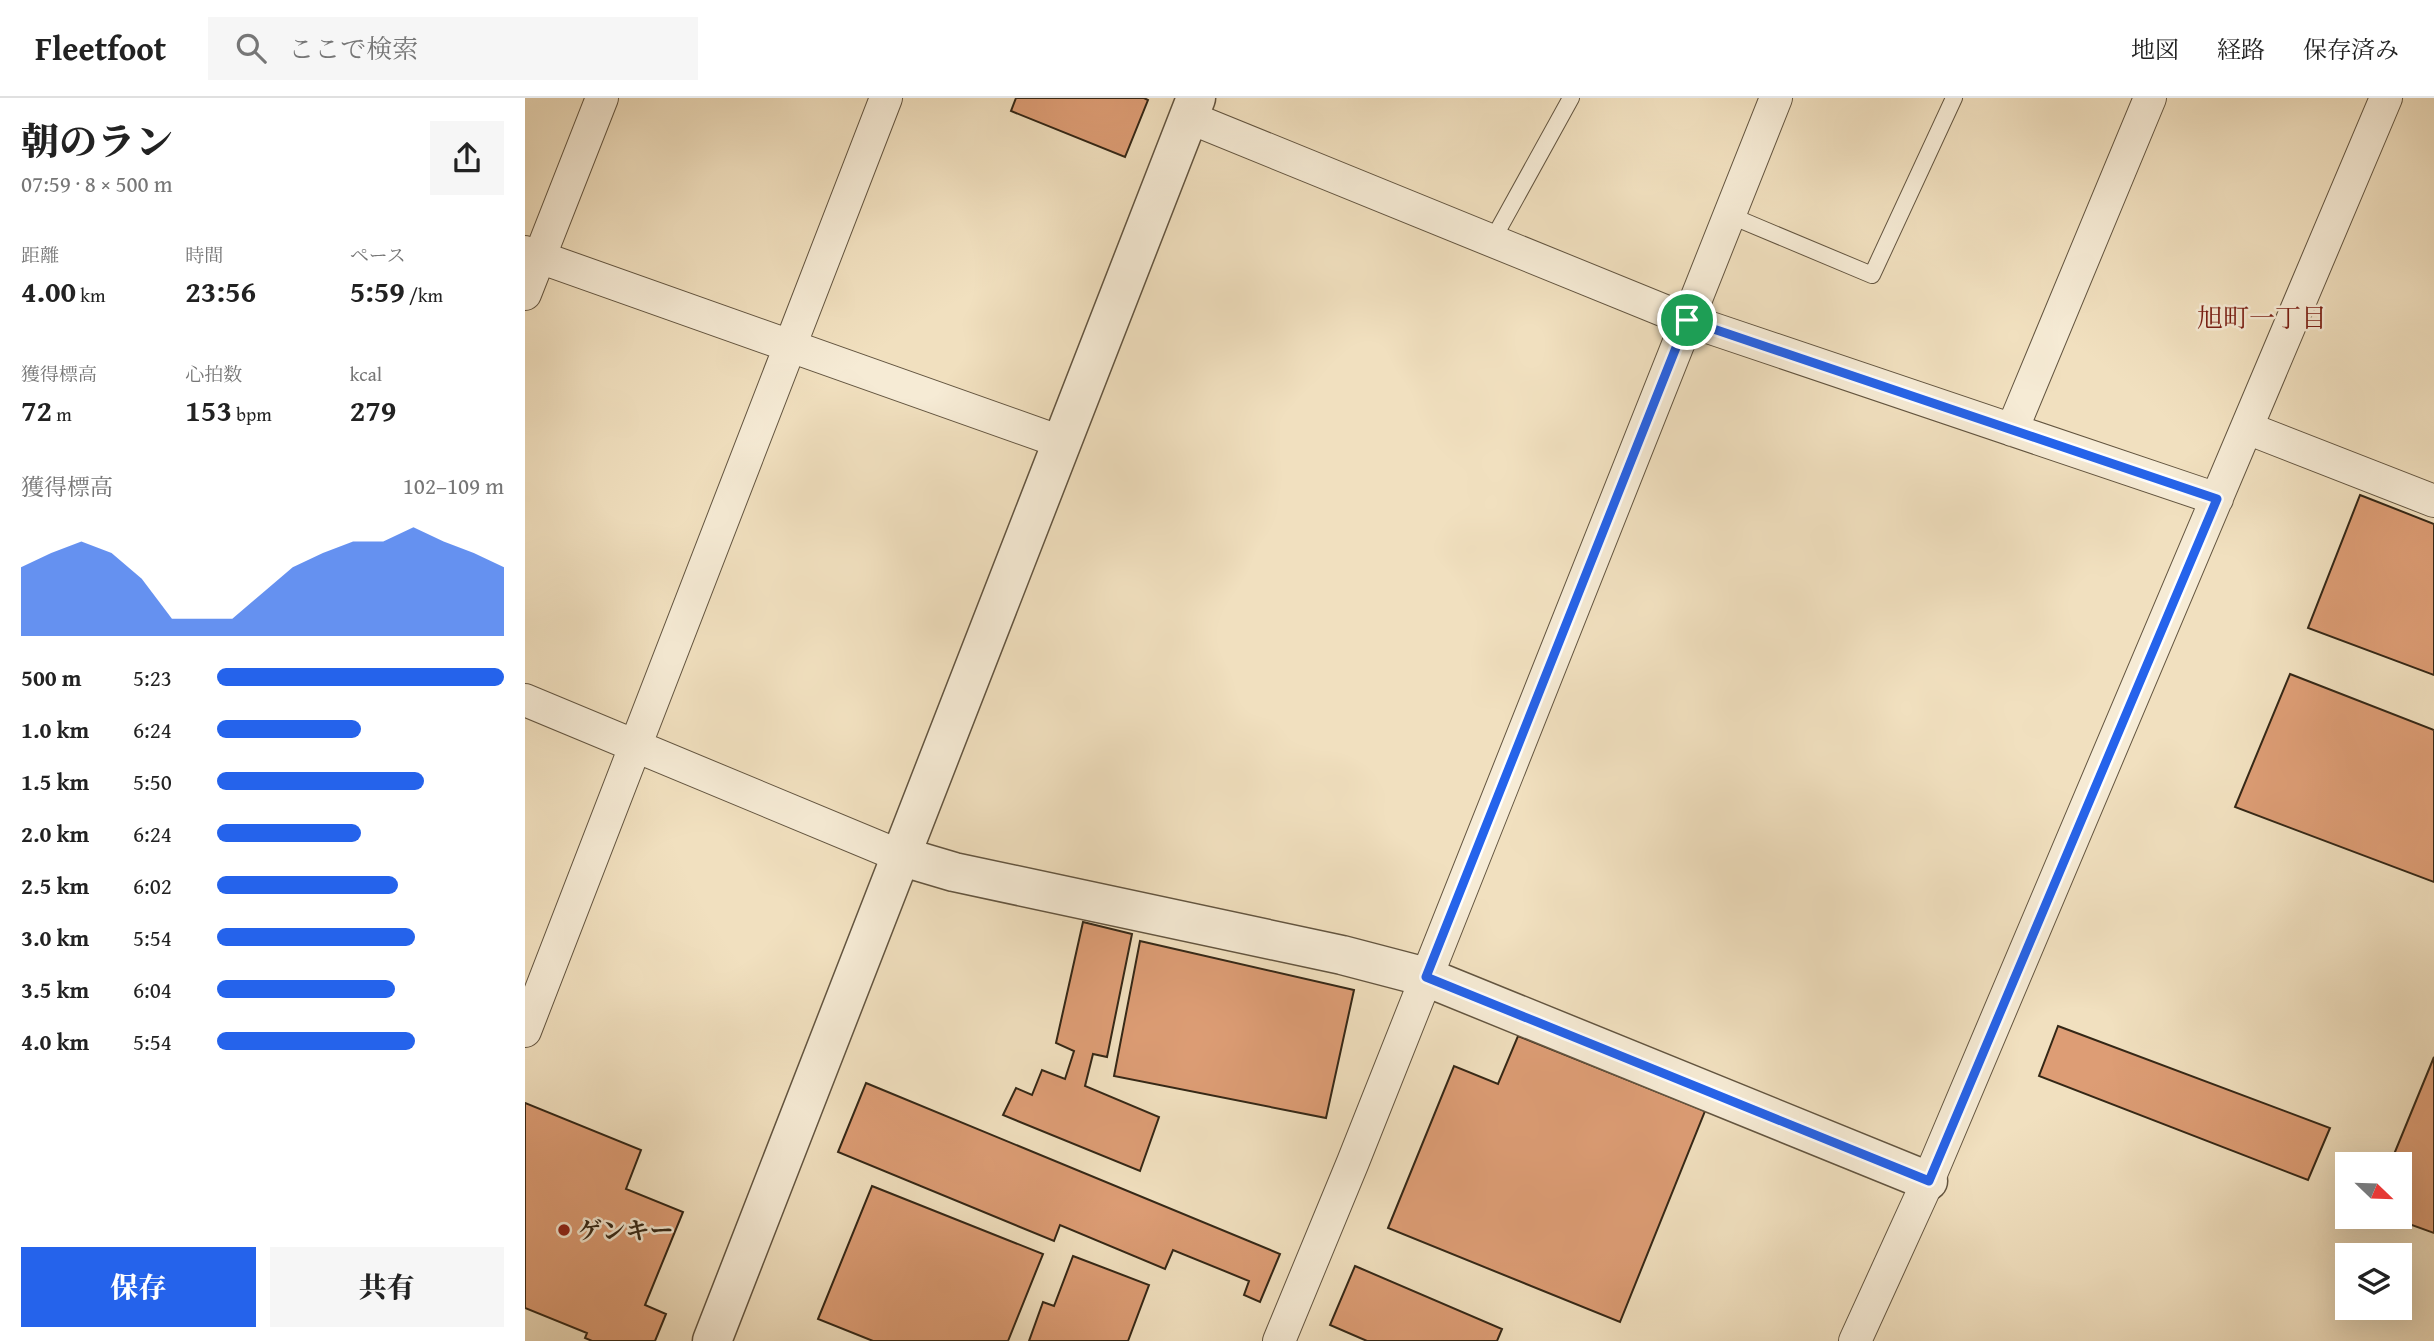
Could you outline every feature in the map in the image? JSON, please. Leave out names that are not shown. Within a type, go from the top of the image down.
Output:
[{"type":"street","points":[[525,294],[532,255],[602,98]]},
{"type":"street","points":[[525,1031],[534,984],[636,746],[886,98]]},
{"type":"street","points":[[1279,1341],[1776,98]]},
{"type":"street","points":[[2012,430],[2150,98]]},
{"type":"street","points":[[1861,1339],[2386,98]]},
{"type":"street","points":[[712,1341],[1192,108],[1492,241],[1687,320],[2217,499]]},
{"type":"street","points":[[532,255],[1061,442]]},
{"type":"street","points":[[2247,428],[2434,501]]},
{"type":"street","points":[[525,700],[900,856],[954,872],[1342,955],[1426,977],[1929,1181]]},
{"type":"lane","points":[[1492,241],[1571,98]]},
{"type":"lane","points":[[1729,215],[1872,275],[1954,98]]},
{"type":"building","points":[[1016,98],[1148,100],[1125,157],[1011,111]]},
{"type":"building","points":[[2360,495],[2434,524],[2434,675],[2308,628]]},
{"type":"building","points":[[2290,674],[2434,730],[2434,882],[2235,807]]},
{"type":"building","points":[[1083,922],[1132,934],[1107,1057],[1093,1054],[1085,1086],[1159,1117],[1140,1171],[1003,1115],[1016,1088],[1032,1095],[1042,1070],[1065,1079],[1074,1051],[1056,1043]]},
{"type":"building","points":[[1140,941],[1354,990],[1326,1118],[1114,1076]]},
{"type":"building","points":[[2058,1026],[2330,1128],[2308,1180],[2039,1076]]},
{"type":"building","points":[[1518,1036],[1705,1111],[1620,1322],[1388,1228],[1454,1066],[1498,1084]]},
{"type":"building","points":[[2434,1057],[2434,1233],[2412,1225],[2412,1152],[2395,1152]]},
{"type":"building","points":[[866,1083],[1280,1254],[1260,1302],[1244,1295],[1249,1281],[1173,1250],[1165,1269],[1060,1225],[1054,1241],[838,1152]]},
{"type":"building","points":[[525,1103],[641,1150],[626,1189],[683,1212],[645,1305],[666,1314],[655,1341],[592,1341],[585,1338],[587,1333],[525,1308]]},
{"type":"building","points":[[872,1186],[1043,1254],[1008,1341],[873,1341],[818,1319]]},
{"type":"building","points":[[1073,1256],[1149,1285],[1128,1341],[1029,1341],[1043,1302],[1054,1306]]},
{"type":"building","points":[[1355,1266],[1502,1329],[1497,1341],[1367,1341],[1330,1325]]},
{"type":"place","name":"ゲンキー","points":[[564,1230]]},
{"type":"district","name":"旭町一丁目","points":[[2262,317]]},
{"type":"route","points":[[1687,320],[2217,499],[1929,1181],[1426,977],[1687,320]]}]
